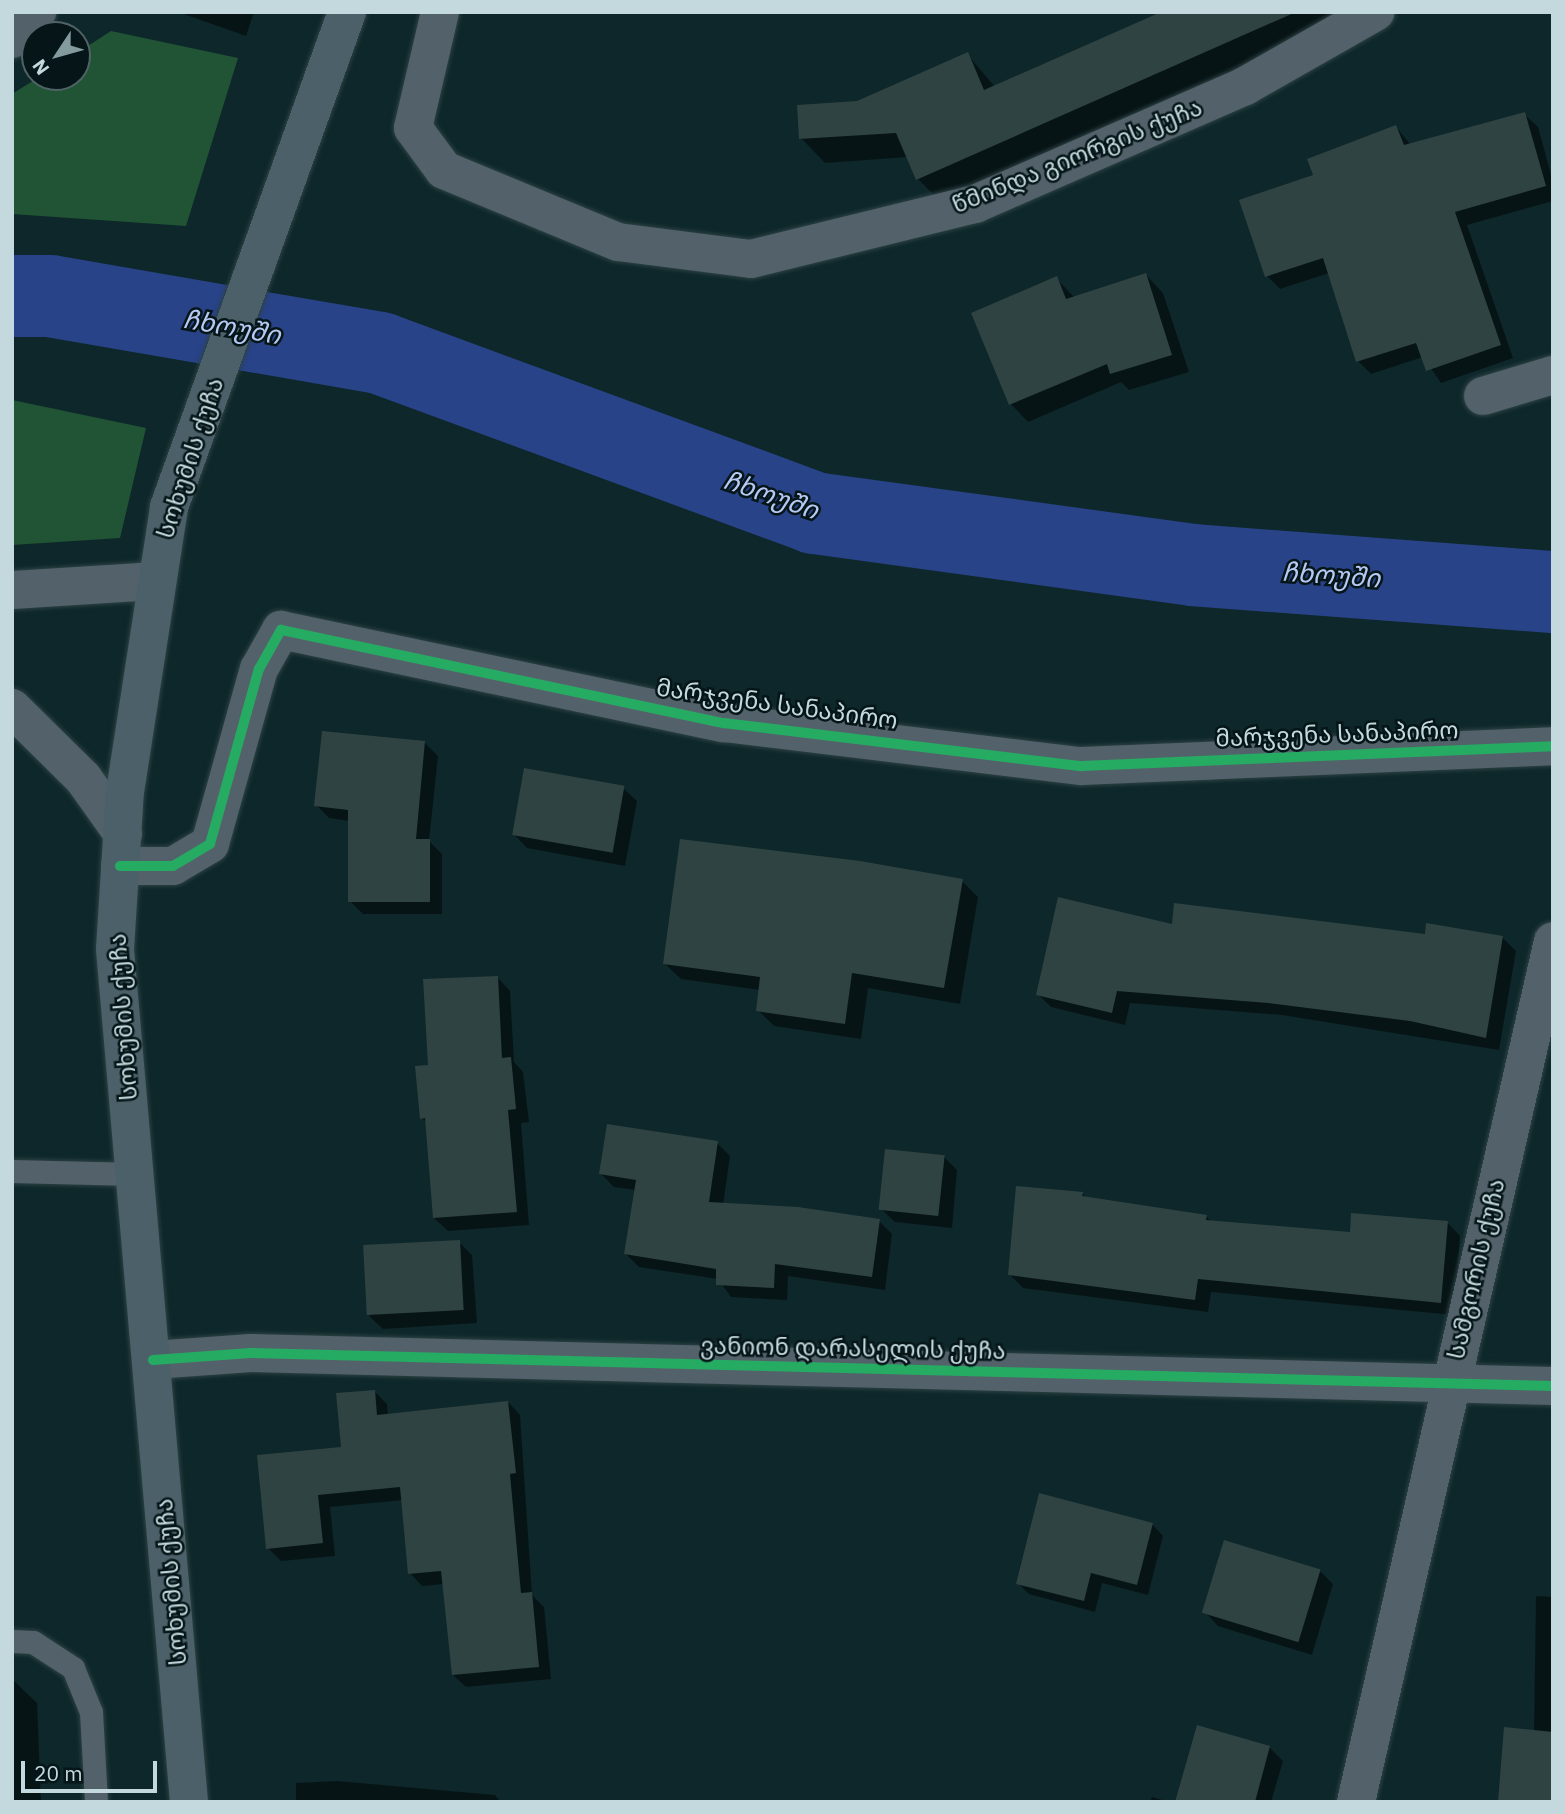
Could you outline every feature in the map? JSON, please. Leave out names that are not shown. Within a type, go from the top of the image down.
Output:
[{"type":"highway","name":"სოხუმის ქუჩა","points":[[189,1802],[153,1360],[115,949],[121,850],[155,581],[169,506],[347,12]]},
{"type":"street","points":[[12,39],[37,12]]},
{"type":"street","name":"წმინდა გიორგის ქუჩა","points":[[440,12],[413,128],[444,170],[618,242],[751,259],[975,204],[1245,86],[1375,12]]},
{"type":"street","points":[[1483,396],[1553,375]]},
{"type":"street","points":[[12,590],[155,581]]},
{"type":"street","name":"მარჯვენა სანაპირო","points":[[121,850],[173,866],[210,844],[259,669],[281,630],[724,723],[1082,766],[1553,746]]},
{"type":"street","points":[[12,708],[83,778],[121,850]]},
{"type":"street","name":"სამგორის ქუჩა","points":[[1356,1802],[1449,1383],[1553,941]]},
{"type":"street","name":"ვანიონ დარასელის ქუჩა","points":[[153,1360],[251,1353],[1553,1386]]},
{"type":"lane","points":[[12,1171],[135,1174]]},
{"type":"lane","points":[[12,1641],[33,1642],[73,1668],[91,1712],[96,1802]]},
{"type":"green space","points":[[111,31],[238,58],[186,226],[12,214],[12,94],[21,88],[21,91],[91,91],[91,44]]},
{"type":"green space","points":[[12,400],[146,428],[120,538],[12,545]]},
{"type":"building","points":[[1161,12],[1296,12],[916,180],[896,133],[799,139],[797,105],[857,101],[968,52],[984,90]]},
{"type":"building","points":[[1525,112],[1546,186],[1455,212],[1501,345],[1426,371],[1416,343],[1356,362],[1323,258],[1265,277],[1239,200],[1313,175],[1307,159],[1396,125],[1404,145]]},
{"type":"building","points":[[1146,273],[1172,355],[1110,374],[1107,364],[1009,405],[971,313],[1057,276],[1066,299]]},
{"type":"building","points":[[322,731],[425,741],[416,839],[430,839],[430,902],[348,902],[348,810],[314,806]]},
{"type":"building","points":[[524,768],[624,786],[613,853],[512,835]]},
{"type":"building","points":[[680,839],[860,861],[963,879],[944,988],[852,973],[845,1024],[756,1011],[760,977],[663,964]]},
{"type":"building","points":[[1058,897],[1172,924],[1174,903],[1425,934],[1426,923],[1503,936],[1486,1038],[1410,1021],[1268,1003],[1117,991],[1112,1013],[1036,995]]},
{"type":"building","points":[[498,976],[502,1058],[511,1057],[516,1109],[508,1110],[517,1212],[433,1218],[425,1118],[420,1119],[415,1066],[428,1065],[423,979]]},
{"type":"building","points":[[607,1124],[718,1141],[709,1202],[798,1207],[880,1219],[872,1277],[775,1264],[774,1288],[716,1285],[716,1269],[624,1254],[636,1180],[599,1174]]},
{"type":"building","points":[[885,1149],[945,1155],[938,1216],[879,1210]]},
{"type":"building","points":[[1016,1186],[1083,1192],[1082,1196],[1207,1215],[1206,1220],[1350,1232],[1351,1213],[1448,1221],[1441,1303],[1198,1279],[1195,1300],[1008,1275]]},
{"type":"building","points":[[460,1240],[464,1310],[367,1315],[363,1245]]},
{"type":"building","points":[[375,1390],[377,1415],[508,1401],[516,1473],[510,1474],[521,1593],[532,1592],[539,1667],[452,1675],[441,1571],[408,1574],[400,1487],[318,1495],[323,1543],[266,1549],[257,1455],[341,1447],[336,1393]]},
{"type":"building","points":[[1039,1493],[1153,1523],[1137,1585],[1091,1573],[1084,1601],[1016,1584]]},
{"type":"building","points":[[1224,1540],[1321,1570],[1298,1642],[1202,1613]]},
{"type":"building","points":[[1197,1725],[1270,1746],[1255,1802],[1175,1802]]},
{"type":"building","points":[[1504,1727],[1553,1732],[1553,1802],[1498,1802]]},
{"type":"waterway","name":"ჩხოუში","points":[[12,296],[50,296],[380,353],[814,513],[1192,565],[1553,592]]},
{"type":"cycle path","points":[[120,866],[173,866],[210,844],[259,669],[281,630],[724,723],[1081,766],[1553,746]]},
{"type":"cycle path","points":[[153,1360],[251,1353],[1553,1386]]}]
